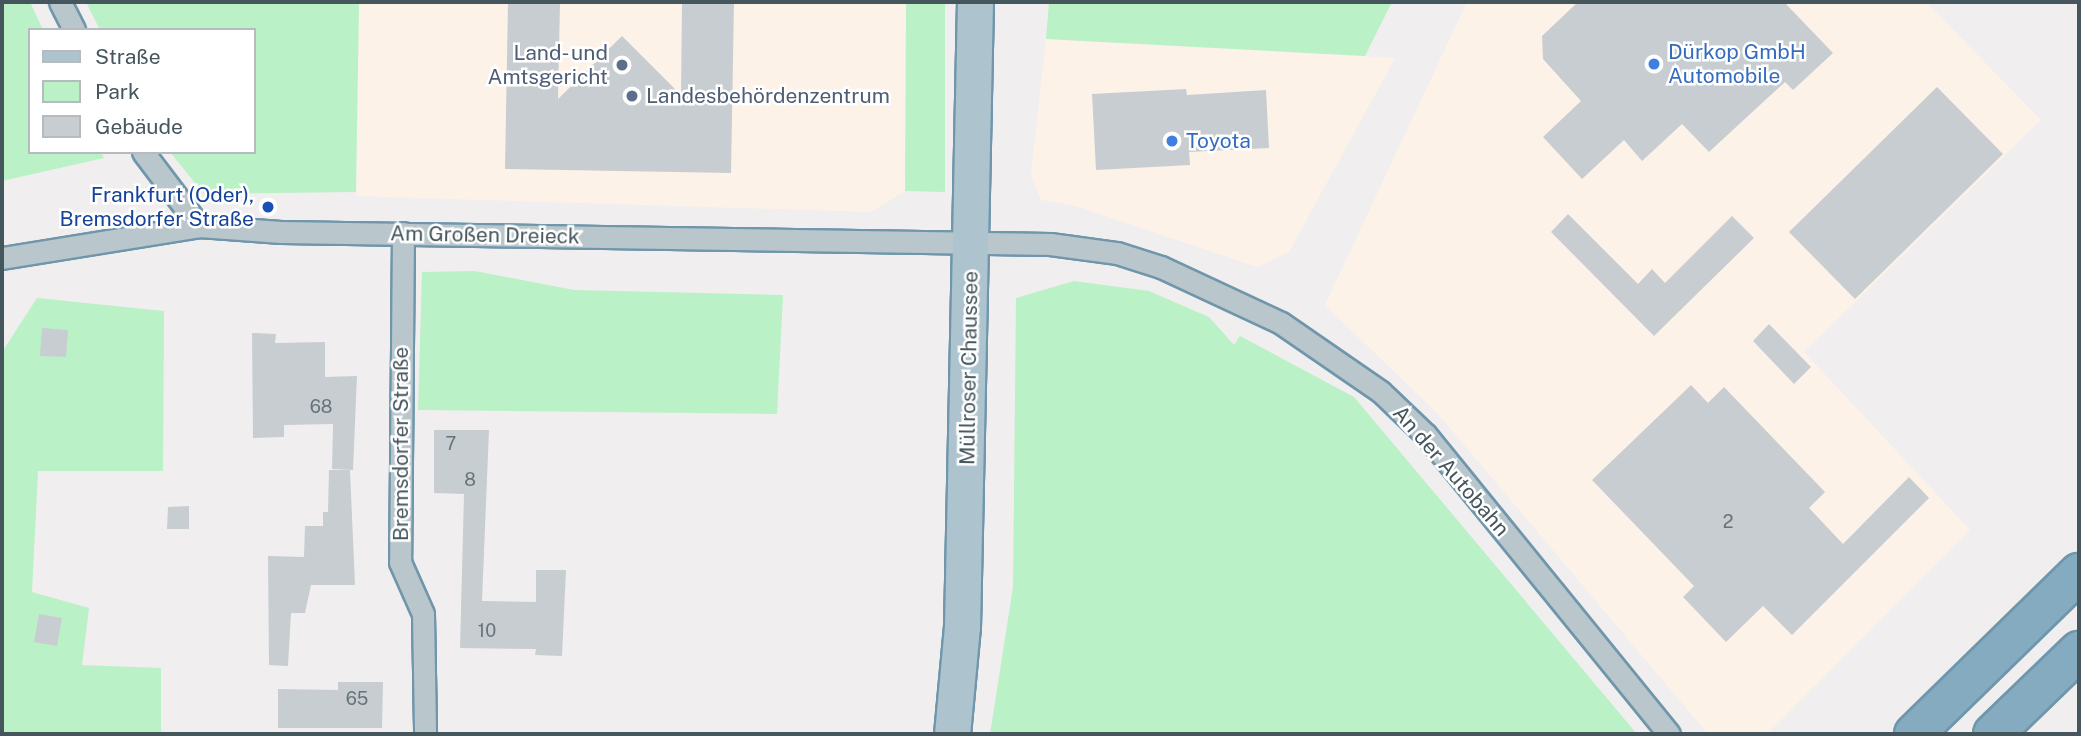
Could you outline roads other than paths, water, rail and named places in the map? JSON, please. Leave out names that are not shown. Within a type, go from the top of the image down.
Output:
[{"type":"highway","points":[[1914,734],[2079,573]]},
{"type":"highway","points":[[1993,734],[2079,651]]},
{"type":"main road","name":"Müllroser Chaussee","points":[[952,734],[962,627],[975,2]]},
{"type":"street","points":[[60,2],[73,28]]},
{"type":"street","points":[[145,154],[199,226]]},
{"type":"street","name":"Am Großen Dreieck","points":[[2,258],[199,226],[403,233],[972,242]]},
{"type":"street","name":"Bremsdorfer Straße","points":[[403,233],[400,562],[423,614],[425,734]]},
{"type":"street","name":"An der Autobahn","points":[[972,242],[1117,253],[1229,296],[1333,354],[1426,435],[1669,734]]},
{"type":"place","name":"Dürkop GmbH Automobile","points":[[1654,64]]},
{"type":"place","name":"Land- und Amtsgericht","points":[[622,65]]},
{"type":"place","name":"Landesbehördenzentrum","points":[[632,96]]},
{"type":"place","name":"Toyota","points":[[1172,141]]},
{"type":"place","name":"Frankfurt (Oder), Bremsdorfer Straße","points":[[268,207]]}]
